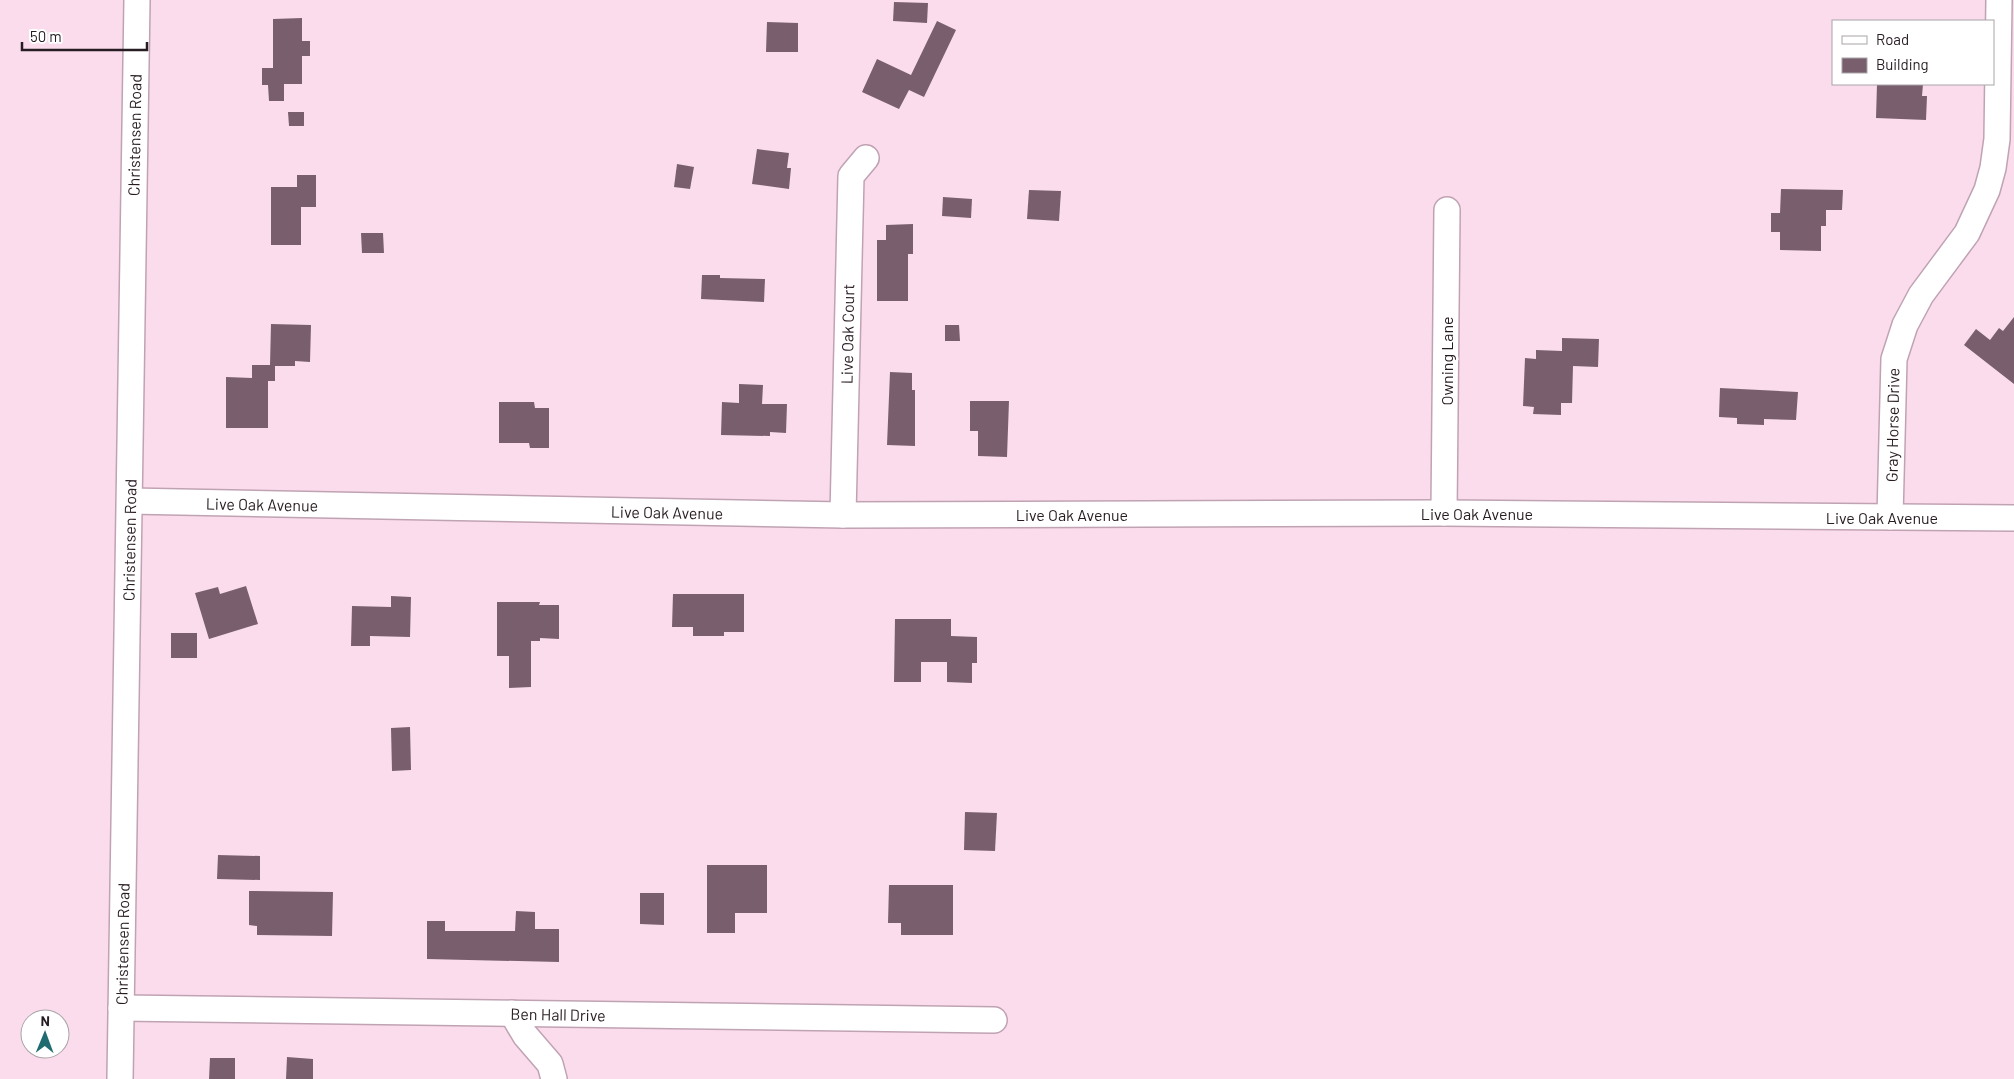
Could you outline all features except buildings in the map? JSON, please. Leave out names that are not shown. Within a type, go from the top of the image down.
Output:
[{"type":"street","name":"Christensen Road","points":[[120,1079],[137,0]]},
{"type":"street","name":"Gray Horse Drive","points":[[1890,517],[1894,359],[1905,325],[1921,295],[1967,233],[1987,190],[1993,168],[1997,139],[1999,0]]},
{"type":"street","name":"Live Oak Court","points":[[843,515],[851,176],[866,158]]},
{"type":"street","name":"Owning Lane","points":[[1444,513],[1447,210]]},
{"type":"street","name":"Live Oak Avenue","points":[[130,501],[843,515],[1444,513],[2014,518]]},
{"type":"street","name":"Ben Hall Drive","points":[[120,1008],[994,1020]]},
{"type":"street","points":[[512,1013],[525,1035],[550,1064],[554,1079]]}]
